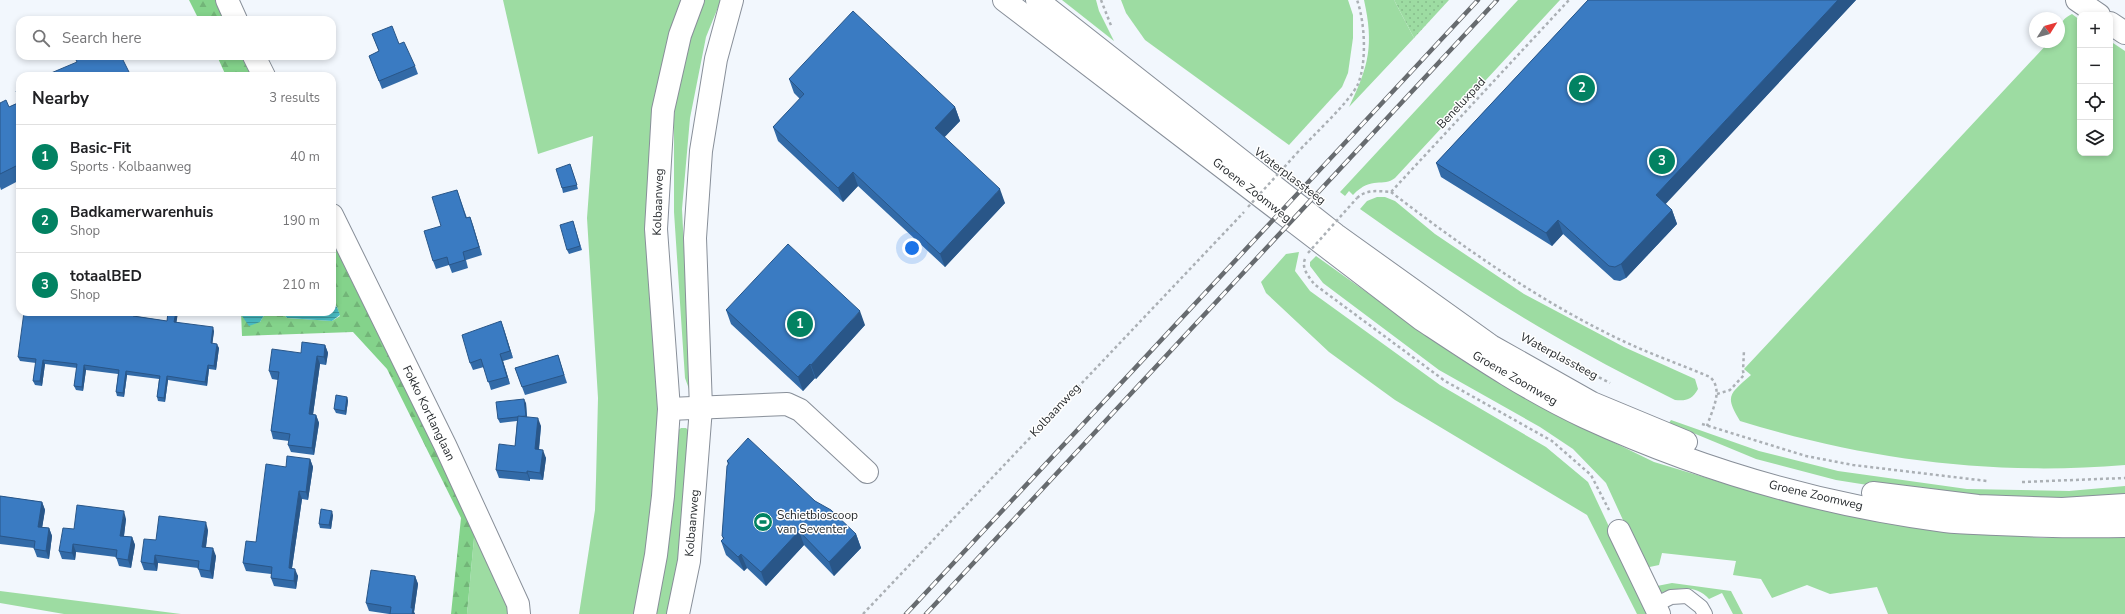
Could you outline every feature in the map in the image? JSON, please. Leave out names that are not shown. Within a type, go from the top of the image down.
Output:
[{"type":"main road","points":[[226,0],[234,16]]},
{"type":"main road","name":"Kolbaanweg","points":[[645,614],[656,555],[663,496],[669,408],[656,229],[663,110],[680,35],[693,0]]},
{"type":"main road","name":"Kolbaanweg","points":[[678,614],[690,561],[701,408],[695,238],[701,151],[716,58],[732,0]]},
{"type":"main road","name":"Groene Zoomweg","points":[[1004,0],[1421,319],[1484,361],[1585,416],[1696,461],[1790,491],[1848,504],[1946,521],[2064,527],[2125,526]]},
{"type":"main road","name":"Groene Zoomweg","points":[[1037,0],[1336,235],[1425,301],[1491,346],[1592,403],[1701,449],[1810,481],[1874,493],[1978,506],[2062,509],[2125,505]]},
{"type":"main road","points":[[2076,0],[2094,12]]},
{"type":"main road","points":[[2113,25],[2125,33]]},
{"type":"main road","points":[[256,60],[262,72]]},
{"type":"main road","name":"Fokko Kortlanglaan","points":[[336,223],[473,504],[518,604],[519,614]]},
{"type":"main road","points":[[669,408],[787,404],[800,410],[867,472]]},
{"type":"main road","points":[[1619,531],[1657,609]]},
{"type":"lane","points":[[1657,609],[1671,597],[1687,596],[1701,607],[1705,614]]},
{"type":"path","points":[[1101,0],[1113,31]]},
{"type":"path","name":"Waterplassteeg","points":[[1248,207],[1349,97],[1358,84],[1363,48],[1363,27],[1357,0]]},
{"type":"path","name":"Beneluxpad","points":[[1391,192],[1569,0]]},
{"type":"path","name":"Waterplassteeg","points":[[1275,165],[1288,174]]},
{"type":"path","points":[[1619,531],[1591,475],[1552,441],[1445,381],[1314,284],[1307,274],[1304,262],[1308,253],[1362,193],[1373,190],[1391,192],[1428,220],[1503,271],[1570,312],[1625,342],[1710,377],[1717,387],[1717,394],[1707,426]]},
{"type":"path","name":"Kolbaanweg","points":[[863,614],[1248,207]]},
{"type":"path","name":"Waterplassteeg","points":[[1336,211],[1348,220]]},
{"type":"path","points":[[1717,394],[1730,390],[1744,375],[1744,350]]},
{"type":"path","name":"Waterplassteeg","points":[[1579,367],[1614,385]]},
{"type":"path","points":[[1700,423],[1806,456],[1853,465],[1995,482]]},
{"type":"path","points":[[2018,482],[2125,478]]},
{"type":"green space","points":[[189,0],[223,0],[230,16],[197,16]]},
{"type":"green space","points":[[503,0],[686,0],[668,59],[659,425],[651,530],[639,614],[579,614],[595,510],[596,480],[598,398],[587,218],[593,136],[538,154]]},
{"type":"green space","points":[[702,0],[721,0],[706,37],[690,118],[682,209],[691,384],[689,389],[685,378],[674,212],[674,117],[679,75]]},
{"type":"green space","points":[[1062,0],[1096,0],[1099,11],[1114,41]]},
{"type":"green space","points":[[1121,0],[1348,0],[1353,15],[1353,38],[1348,73],[1342,87],[1289,145],[1145,40],[1126,13]]},
{"type":"green space","points":[[1364,0],[1394,0],[1414,38],[1349,107],[1361,79],[1368,55],[1369,30]]},
{"type":"green space","points":[[1394,0],[1449,0],[1414,38]]},
{"type":"green space","points":[[1518,0],[1560,0],[1395,178],[1391,181],[1366,185],[1353,195],[1349,191],[1345,196],[1340,192]]},
{"type":"green space","points":[[2072,14],[2077,18],[2077,156],[2113,156],[2113,43],[2125,51],[2125,465],[2076,468],[2027,468],[1930,462],[1835,446],[1787,435],[1740,421],[1732,406],[1731,400],[1734,391],[1751,375],[1744,369],[2043,48],[2065,48],[2065,18]]},
{"type":"green space","points":[[219,60],[251,60],[257,72],[224,72]]},
{"type":"green space","points":[[1377,197],[1385,197],[1395,201],[1435,234],[1524,294],[1624,347],[1695,379],[1698,389],[1691,398],[1675,400],[1554,336],[1442,266],[1360,209],[1367,201]]},
{"type":"green space","points":[[336,239],[475,527],[467,614],[451,614],[461,518],[387,369],[353,332],[242,336],[241,316],[260,322],[264,316],[285,316],[287,318],[332,321],[340,316],[337,307]]},
{"type":"green space","points":[[1299,252],[1295,271],[1310,291],[1440,385],[1546,447],[1588,482],[1650,614],[1637,614],[1587,515],[1395,400],[1329,352],[1266,293],[1261,282],[1286,254]]},
{"type":"green space","points":[[1316,256],[1456,356],[1580,426],[1654,462],[1783,501],[1911,527],[2043,538],[2125,536],[2125,614],[1888,614],[1877,587],[1830,594],[1807,585],[1772,598],[1761,579],[1733,575],[1736,561],[1662,553],[1659,565],[1645,568],[1606,483],[1573,449],[1540,427],[1439,370],[1323,283],[1310,266],[1310,262]]},
{"type":"green space","points":[[1671,420],[1759,451],[1838,471],[1967,489],[2069,491],[2125,486],[2125,499],[1962,500],[1836,480],[1756,459],[1669,423]]},
{"type":"green space","points":[[681,428],[686,428],[690,432],[688,494],[671,614],[651,614],[675,433]]},
{"type":"green space","points":[[475,527],[510,614],[467,614]]},
{"type":"green space","points":[[1672,583],[1731,591],[1743,614],[1733,614],[1722,593],[1709,599],[1703,594],[1691,589],[1670,590],[1656,594],[1652,587]]},
{"type":"green space","points":[[0,591],[181,614],[64,614],[0,603]]},
{"type":"water","points":[[336,306],[340,315],[332,321],[287,318],[285,316],[336,316]]},
{"type":"water","points":[[242,316],[264,316],[260,322],[249,326]]},
{"type":"building","points":[[1588,0],[1838,0],[1656,195],[1672,210],[1621,264],[1615,267],[1609,266],[1558,220],[1546,233],[1436,163]]},
{"type":"building","points":[[853,11],[955,107],[935,128],[1000,189],[940,254],[853,172],[838,188],[773,127],[804,94],[789,79]]},
{"type":"building","points":[[392,26],[399,44],[404,42],[415,66],[379,81],[369,56],[379,51],[372,34]]},
{"type":"building","points":[[76,60],[123,60],[129,72],[53,72],[77,62]]},
{"type":"building","points":[[6,100],[9,107],[16,104],[16,166],[0,174],[0,103]]},
{"type":"building","points":[[570,164],[577,185],[562,188],[556,169]]},
{"type":"building","points":[[457,190],[466,218],[470,217],[479,247],[463,252],[465,260],[449,265],[447,257],[433,261],[424,231],[441,226],[432,197]]},
{"type":"building","points":[[573,221],[580,246],[567,250],[560,225]]},
{"type":"building","points":[[788,244],[860,311],[811,365],[810,364],[798,377],[726,310]]},
{"type":"building","points":[[23,316],[133,316],[167,321],[168,316],[175,316],[174,322],[213,327],[211,343],[217,344],[214,366],[208,365],[205,382],[167,376],[164,398],[157,397],[160,376],[126,371],[123,393],[116,392],[119,370],[84,365],[82,387],[74,386],[77,364],[43,360],[40,381],[33,381],[36,359],[18,357]]},
{"type":"building","points":[[501,321],[510,351],[500,354],[507,377],[488,382],[481,359],[470,363],[462,335]]},
{"type":"building","points":[[302,342],[325,345],[324,357],[317,356],[309,414],[316,415],[312,448],[288,445],[290,434],[271,431],[279,372],[269,371],[272,349],[301,353]]},
{"type":"building","points":[[558,355],[564,375],[522,387],[515,368]]},
{"type":"building","points":[[336,395],[347,397],[345,411],[334,409]]},
{"type":"building","points":[[524,399],[526,416],[498,419],[496,402]]},
{"type":"building","points":[[518,416],[538,418],[535,449],[543,450],[540,473],[496,470],[499,444],[515,446]]},
{"type":"building","points":[[748,438],[815,501],[831,510],[856,534],[829,562],[799,531],[761,572],[741,554],[738,557],[721,541],[724,538],[722,536],[727,466],[729,463],[727,461]]},
{"type":"building","points":[[287,456],[310,459],[306,492],[299,491],[291,548],[289,568],[295,569],[294,581],[271,578],[272,567],[243,563],[246,541],[256,542],[266,464],[286,467]]},
{"type":"building","points":[[0,496],[42,502],[38,527],[49,528],[46,551],[34,549],[35,541],[0,536]]},
{"type":"building","points":[[77,505],[124,511],[120,536],[132,537],[128,560],[116,558],[117,550],[73,544],[72,553],[59,551],[63,528],[74,529]]},
{"type":"building","points":[[321,509],[332,511],[329,525],[319,524]]},
{"type":"building","points":[[159,516],[206,522],[202,547],[213,548],[210,571],[198,569],[199,561],[155,555],[154,564],[141,562],[144,539],[156,540]]},
{"type":"building","points":[[371,570],[415,576],[411,608],[413,608],[412,614],[390,614],[391,607],[366,603]]},
{"type":"railway","points":[[906,614],[1478,0]]},
{"type":"railway","points":[[926,614],[1497,0]]},
{"type":"place","name":"Badkamerwarenhuis","points":[[1582,88]]},
{"type":"place","name":"totaalBED","points":[[1662,161]]},
{"type":"place","name":"Basic-Fit","points":[[800,324]]},
{"type":"place","name":"Schietbioscoop van Seventer","points":[[763,522]]}]
